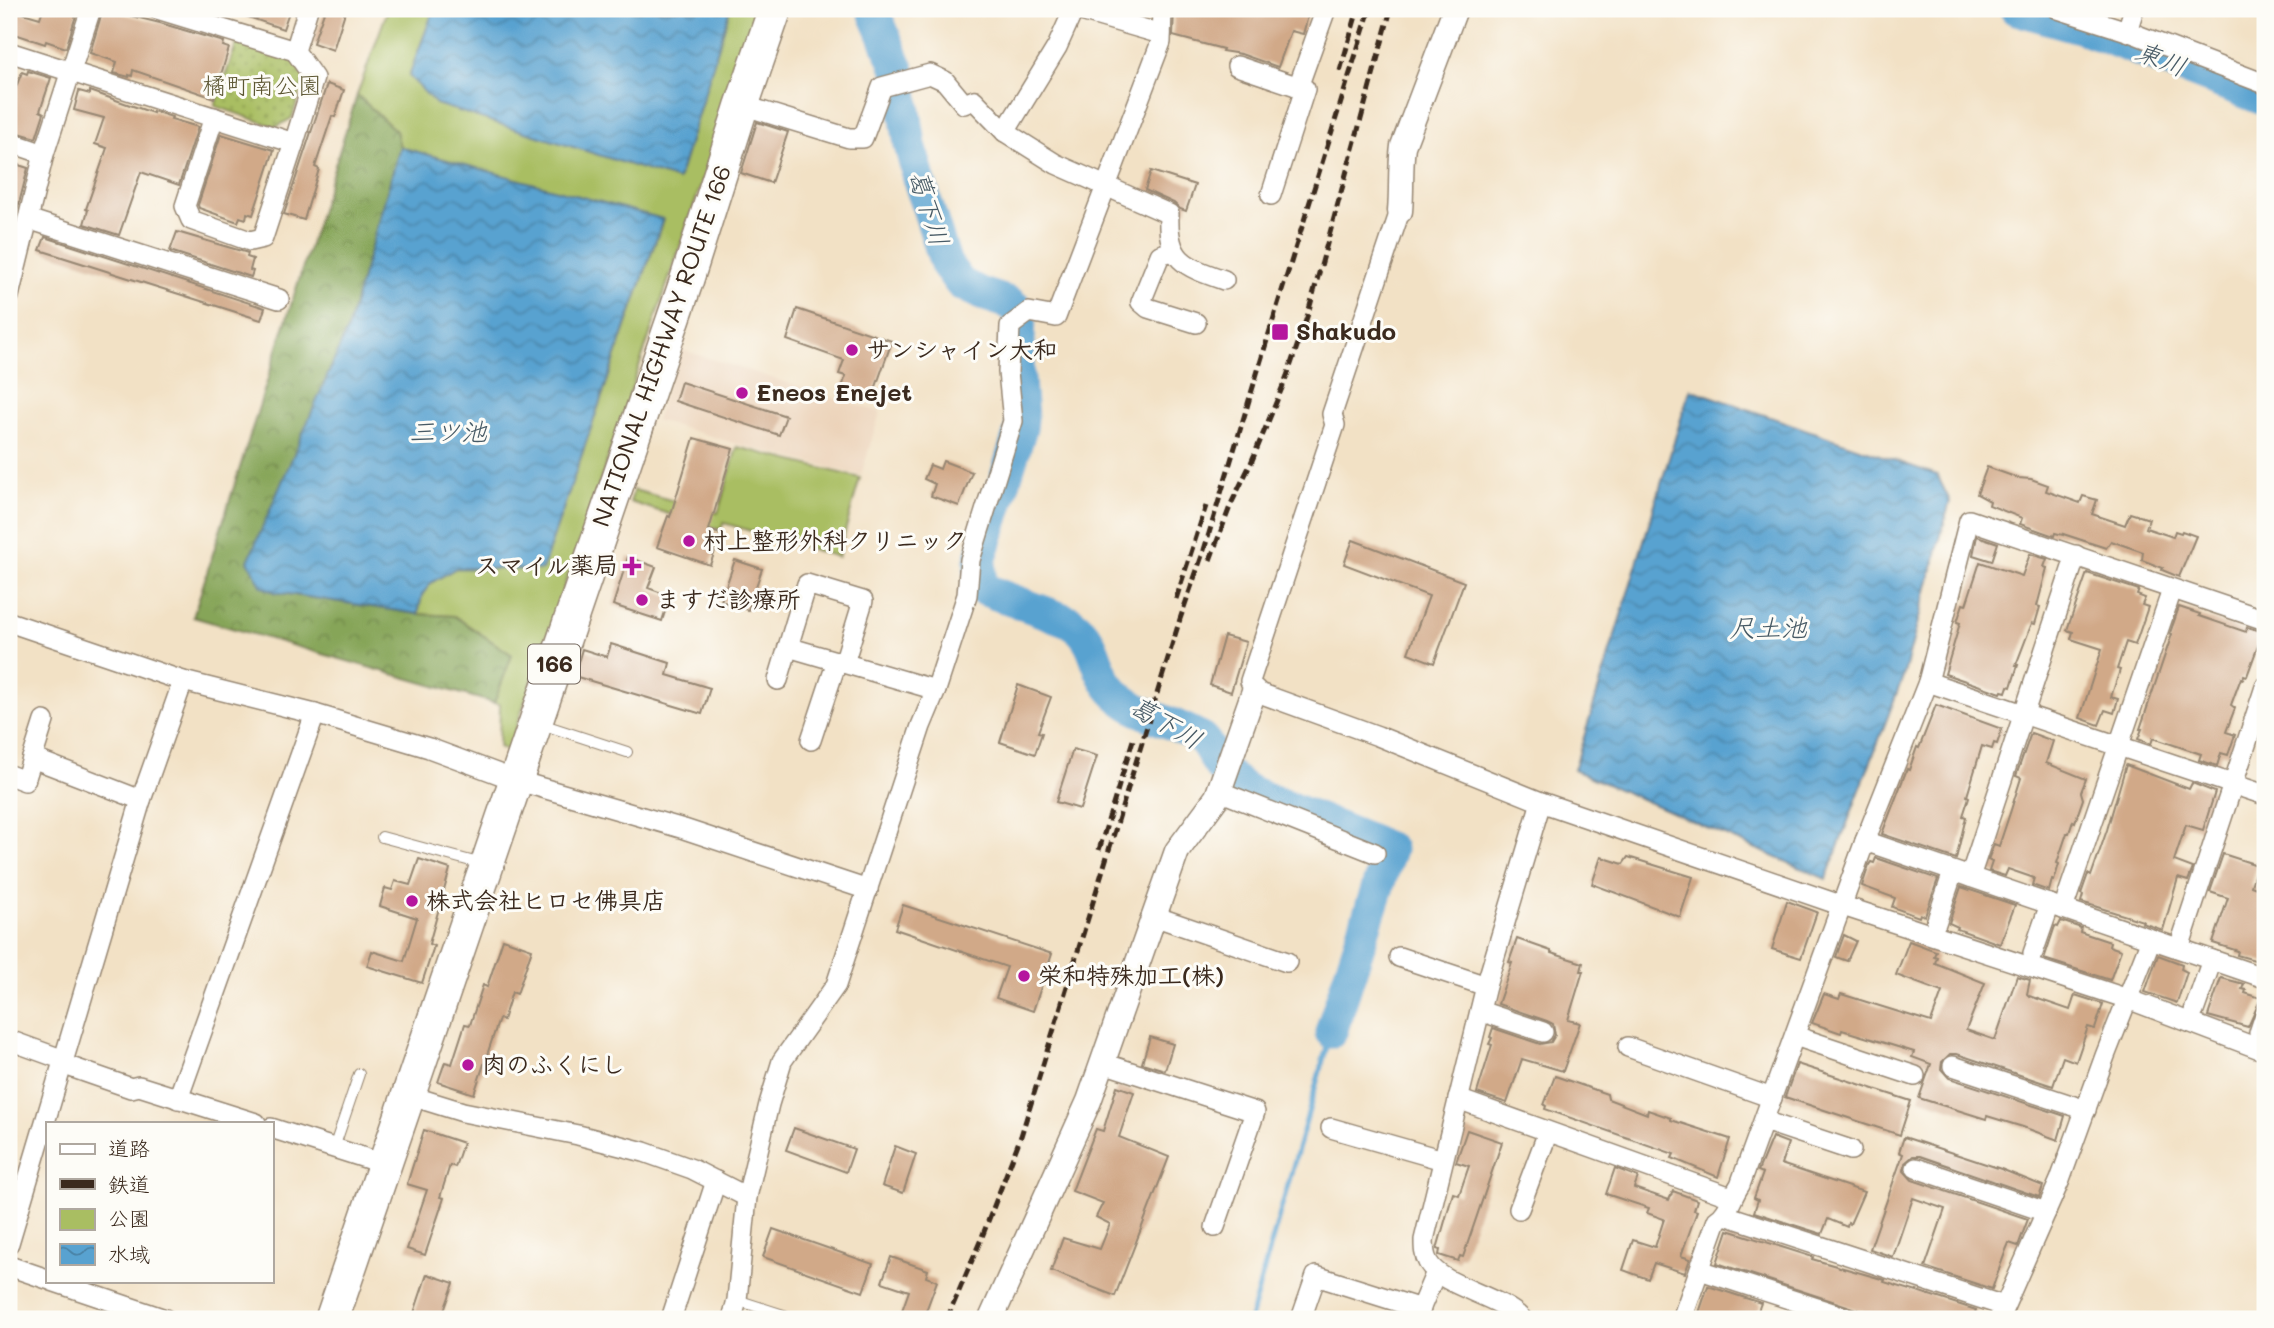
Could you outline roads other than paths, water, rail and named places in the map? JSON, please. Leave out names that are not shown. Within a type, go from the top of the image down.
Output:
[{"type":"highway","name":"NATIONAL HIGHWAY ROUTE 166","points":[[332,1319],[534,722],[687,282],[775,9]]},
{"type":"street","points":[[9,296],[16,239],[28,219],[44,154],[91,9]]},
{"type":"street","points":[[157,9],[295,51],[313,78],[295,143],[263,238],[250,241],[191,220],[186,206],[214,117]]},
{"type":"street","points":[[295,51],[308,9]]},
{"type":"street","points":[[1005,132],[1056,47],[1074,9],[1161,34]]},
{"type":"street","points":[[735,1310],[747,1196],[782,1061],[836,985],[967,594],[970,560],[1013,421],[1008,372],[1010,326],[1029,312],[1056,317],[1161,42],[1162,9]]},
{"type":"street","points":[[1298,87],[1326,9]]},
{"type":"street","points":[[991,1319],[1077,1130],[1177,850],[1217,797],[1230,762],[1254,691],[1250,681],[1335,425],[1332,414],[1400,211],[1400,165],[1403,146],[1455,9]]},
{"type":"street","points":[[2058,9],[2127,31],[2265,84]]},
{"type":"street","points":[[2127,31],[2134,9]]},
{"type":"street","points":[[9,52],[295,143]]},
{"type":"street","points":[[1237,65],[1305,89],[1270,195]]},
{"type":"street","points":[[742,105],[849,138],[863,138],[882,87],[930,74],[945,81],[964,104],[974,100],[1005,132],[1056,164],[1169,214],[1168,236],[1172,251],[1184,263],[1224,280]]},
{"type":"street","points":[[9,142],[44,154]]},
{"type":"street","points":[[28,219],[279,299]]},
{"type":"street","points":[[1172,251],[1160,255],[1141,302],[1148,308],[1196,323]]},
{"type":"street","points":[[1682,1319],[1717,1220],[1740,1185],[1865,841],[1928,682],[1969,520],[2265,620]]},
{"type":"street","points":[[1936,923],[1962,874],[2023,714],[2076,555]]},
{"type":"street","points":[[778,680],[807,584],[863,601],[811,740]]},
{"type":"street","points":[[2033,953],[2056,906],[2119,745],[2172,590]]},
{"type":"street","points":[[9,622],[183,681],[315,714],[429,748],[515,780],[684,829],[868,890]]},
{"type":"street","points":[[788,647],[936,690]]},
{"type":"street","points":[[9,1243],[141,800],[183,681]]},
{"type":"street","points":[[1928,682],[2265,795]]},
{"type":"street","points":[[2179,948],[2265,687]]},
{"type":"street","points":[[1254,691],[1378,736],[1541,802],[1843,906],[2128,999],[2263,1033]]},
{"type":"street","points":[[178,1099],[315,714]]},
{"type":"street","points":[[9,775],[25,781],[44,721]]},
{"type":"street","points":[[32,758],[141,800]]},
{"type":"street","points":[[1219,791],[1375,853]]},
{"type":"street","points":[[1522,1319],[1499,1312],[1436,1272],[1428,1263],[1424,1240],[1486,986],[1541,802]]},
{"type":"street","points":[[1865,841],[2265,978]]},
{"type":"street","points":[[1154,916],[1287,962]]},
{"type":"street","points":[[1458,1099],[1548,1132],[2004,1315],[2151,939]]},
{"type":"street","points":[[1399,957],[1486,986]]},
{"type":"street","points":[[2194,1011],[2212,960]]},
{"type":"street","points":[[1480,1011],[1543,1032]]},
{"type":"street","points":[[1795,1035],[1915,1076]]},
{"type":"street","points":[[9,1040],[131,1088],[139,1086],[253,1122]]},
{"type":"street","points":[[1628,1047],[1772,1098]]},
{"type":"street","points":[[1103,1063],[1255,1112],[1215,1227]]},
{"type":"street","points":[[1953,1066],[2086,1110]]},
{"type":"street","points":[[408,1094],[463,1112],[578,1135],[644,1152],[692,1169],[747,1196]]},
{"type":"street","points":[[1763,1121],[1851,1150]]},
{"type":"street","points":[[1331,1128],[1443,1160]]},
{"type":"street","points":[[273,1129],[384,1164]]},
{"type":"street","points":[[1519,1209],[1548,1132]]},
{"type":"street","points":[[1916,1168],[2046,1212]]},
{"type":"street","points":[[671,1319],[716,1181]]},
{"type":"street","points":[[9,1266],[46,1279]]},
{"type":"street","points":[[1700,1270],[1851,1319]]},
{"type":"street","points":[[1301,1319],[1315,1276],[1418,1314],[1436,1272]]},
{"type":"street","points":[[55,1282],[165,1319]]},
{"type":"lane","points":[[534,722],[627,752]]},
{"type":"lane","points":[[382,837],[486,865]]},
{"type":"lane","points":[[334,1148],[359,1074]]},
{"type":"lane","points":[[735,1310],[796,1319]]},
{"type":"water","points":[[434,9],[730,9],[678,180],[436,104],[409,76]]},
{"type":"water","name":"三ツ池","points":[[400,147],[663,219],[542,570],[456,568],[431,583],[422,595],[418,614],[275,592],[262,587],[248,561],[347,330]]},
{"type":"water","name":"尺土池","points":[[1690,389],[1937,475],[1950,501],[1904,674],[1826,879],[1574,770]]},
{"type":"waterway","name":"葛下川","points":[[873,9],[899,71],[910,145],[946,264],[961,284],[1010,303],[1020,314],[1018,368],[1021,428],[980,561],[980,588],[1071,622],[1087,638],[1104,678],[1119,696],[1141,711],[1201,738],[1224,771],[1246,789],[1390,849],[1331,1032]]},
{"type":"waterway","name":"東川","points":[[2016,9],[2079,27],[2265,100]]},
{"type":"waterway","name":"葛下川","points":[[1250,1319],[1331,1032]]},
{"type":"railway","points":[[1340,71],[1358,9]]},
{"type":"railway","points":[[947,1319],[1021,1136],[1370,9]]},
{"type":"railway","points":[[1210,560],[1231,504],[1287,376],[1307,317],[1391,9]]},
{"type":"railway","points":[[1176,599],[1206,506]]},
{"type":"railway","points":[[1099,850],[1133,740]]},
{"type":"place","name":"Shakudo","points":[[1280,332]]},
{"type":"place","name":"サンシャイン大和","points":[[852,350]]},
{"type":"place","name":"Eneos Enejet","points":[[742,393]]},
{"type":"place","name":"村上整形外科クリニック","points":[[689,541]]},
{"type":"place","name":"スマイル薬局","points":[[632,566]]},
{"type":"place","name":"ますだ診療所","points":[[642,600]]},
{"type":"place","name":"株式会社ヒロセ佛具店","points":[[412,901]]},
{"type":"place","name":"栄和特殊加工(株)","points":[[1024,976]]},
{"type":"place","name":"肉のふくにし","points":[[468,1065]]},
{"type":"park label","name":"橘町南公園","points":[[262,86]]}]
